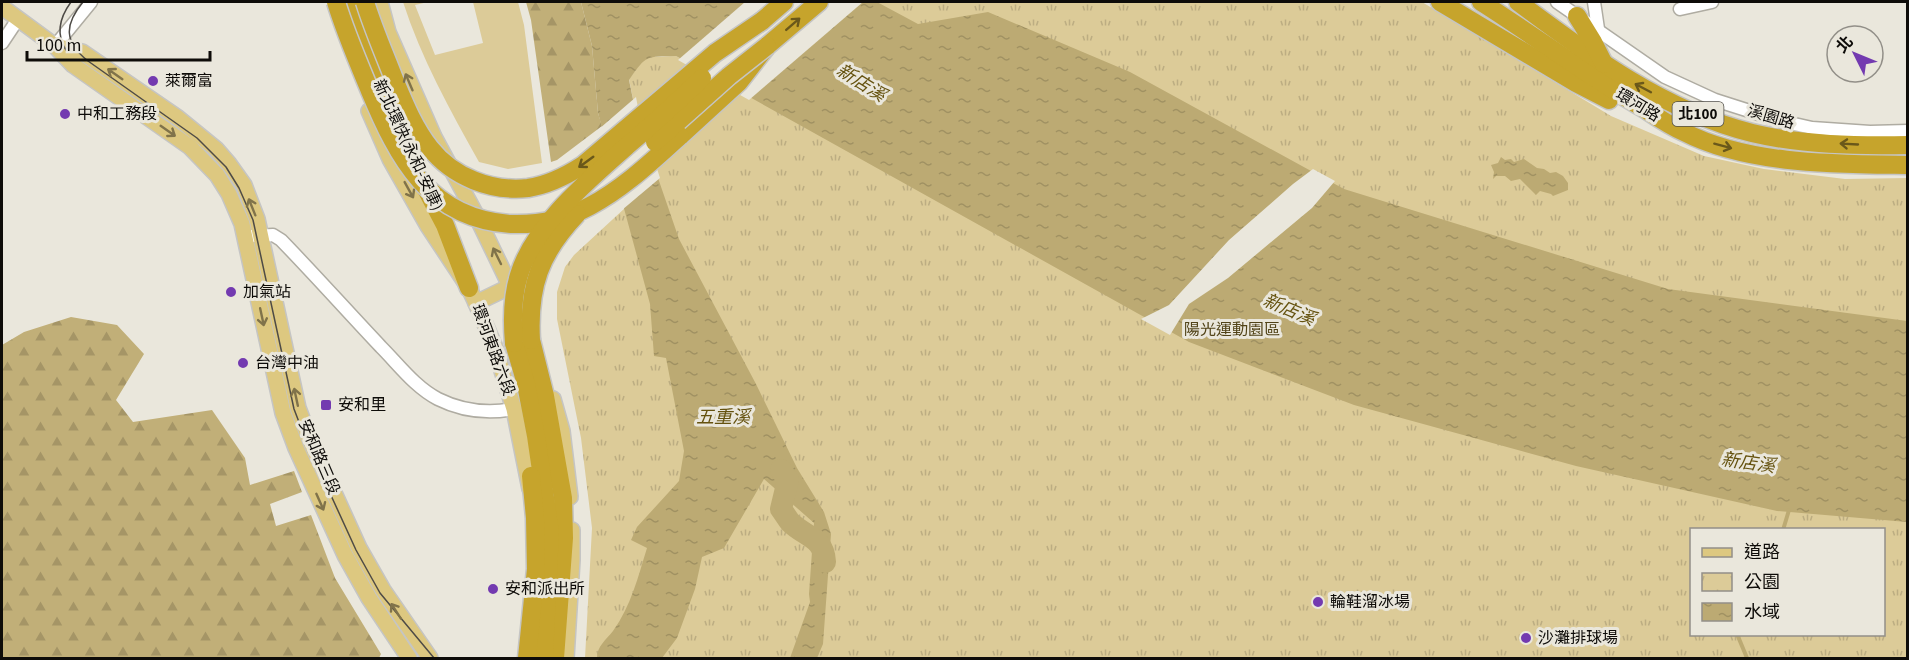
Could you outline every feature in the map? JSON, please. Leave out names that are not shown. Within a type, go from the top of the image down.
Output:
[{"type":"highway","points":[[336,2],[387,132],[404,161],[433,194],[467,214],[499,223],[523,224],[548,221],[574,213],[612,193],[739,82],[767,46]]},
{"type":"highway","name":"新北環快(永和-安康)","points":[[351,2],[373,70],[393,120],[445,225],[473,295]]},
{"type":"highway","points":[[365,2],[374,30],[403,99],[417,130],[431,149],[446,164],[465,177],[485,185],[509,189],[529,188],[564,177],[612,142],[715,53],[762,21]]},
{"type":"highway","points":[[561,658],[563,498],[545,396],[512,318],[519,274],[545,226],[590,179],[784,2]]},
{"type":"highway","points":[[525,658],[536,569],[535,518],[530,470],[514,374],[530,316],[533,288],[543,261],[560,232],[595,197],[689,111],[819,2]]},
{"type":"highway","points":[[1440,2],[1576,83],[1647,119],[1684,133]]},
{"type":"highway","name":"環河路","points":[[1462,2],[1574,71],[1590,48]]},
{"type":"highway","points":[[1481,2],[1590,48]]},
{"type":"highway","points":[[1503,2],[1536,15]]},
{"type":"highway","name":"環河路","points":[[1518,2],[1590,48],[1605,66],[1666,100],[1714,120],[1753,133],[1808,142],[1874,146],[1908,145]]},
{"type":"highway","points":[[1576,9],[1590,48]]},
{"type":"highway","name":"環河路","points":[[1590,48],[1598,81],[1684,133],[1756,155],[1830,164],[1908,165]]},
{"type":"highway","points":[[1605,66],[1623,96]]},
{"type":"highway","points":[[523,342],[525,384],[536,436],[549,524],[549,634],[544,658]]},
{"type":"highway","points":[[549,634],[561,658]]},
{"type":"main road","name":"環河東路六段","points":[[330,2],[357,82],[390,159],[428,226],[473,295],[494,345],[514,409],[529,482],[531,506],[532,562],[525,658]]},
{"type":"main road","points":[[380,2],[388,32],[429,128],[476,213],[526,317],[548,380],[562,431],[568,472],[572,551],[561,658]]},
{"type":"main road","name":"安和路三段","points":[[2,7],[55,46],[73,64],[169,131],[205,161],[229,194],[242,224],[283,413],[296,448],[345,555],[369,598],[409,658]]},
{"type":"main road","name":"安和路三段","points":[[55,46],[82,52],[178,118],[216,149],[244,185],[261,234],[298,408],[310,440],[359,548],[388,598],[430,658]]},
{"type":"main road","points":[[473,295],[511,286]]},
{"type":"street","points":[[55,46],[91,2]]},
{"type":"street","points":[[1557,2],[1576,9]]},
{"type":"street","points":[[1590,48],[1594,2]]},
{"type":"street","points":[[1680,9],[1712,2]]},
{"type":"street","points":[[2,43],[18,19]]},
{"type":"street","name":"溪園路","points":[[1590,48],[1665,77],[1715,100],[1781,121],[1812,128],[1870,132],[1908,131]]},
{"type":"street","points":[[245,237],[261,234],[273,235],[281,240],[372,338],[427,393],[453,406],[465,409],[490,412],[514,409]]},
{"type":"green space","points":[[403,2],[428,2],[415,5],[435,55],[483,43],[473,2],[518,2],[524,25],[542,163],[508,169],[479,162],[427,64]]},
{"type":"green space","points":[[526,2],[581,2],[592,46],[598,113],[602,126],[557,160],[551,162],[531,20]]},
{"type":"green space","name":"陽光運動園區","points":[[863,2],[1422,2],[1611,116],[1704,156],[1764,169],[1845,179],[1907,178],[1907,658],[585,658],[592,528],[581,438],[557,319],[557,292],[565,267],[574,255],[625,208],[636,114],[629,79],[642,61],[650,57],[676,56],[752,98]]},
{"type":"green space","points":[[71,317],[117,325],[144,354],[116,400],[133,422],[212,410],[245,458],[250,485],[294,471],[302,492],[270,504],[276,526],[311,515],[335,578],[381,654],[379,658],[2,658],[2,345],[24,332]]},
{"type":"water","name":"新店溪","points":[[581,2],[877,2],[918,24],[988,12],[1130,72],[1344,189],[1668,289],[1907,321],[1907,522],[1777,511],[1576,466],[1354,405],[1189,342],[676,56],[653,57],[644,61],[629,80],[636,114],[679,239],[756,384],[797,468],[824,512],[831,534],[823,644],[817,658],[790,658],[810,602],[814,523],[764,479],[724,548],[702,557],[695,589],[677,638],[662,658],[597,658],[600,647],[613,631],[629,601],[647,548],[631,540],[637,527],[679,481],[684,451],[666,358],[654,356],[650,304],[598,113],[592,46]]},
{"type":"water","points":[[1501,157],[1514,162],[1524,159],[1537,168],[1550,173],[1556,172],[1568,183],[1568,190],[1553,196],[1540,191],[1536,195],[1520,179],[1511,181],[1505,176],[1496,176],[1493,179],[1494,172],[1491,165],[1498,163]]},
{"type":"pier","points":[[745,2],[863,2],[749,100],[678,60]]},
{"type":"pier","points":[[636,97],[660,178],[622,210],[599,129]]},
{"type":"pier","points":[[1313,169],[1335,181],[1312,208],[1228,278],[1189,304],[1170,335],[1141,319],[1169,305],[1229,240]]},
{"type":"waterway","name":"五重溪","points":[[781,470],[788,480],[781,509],[790,522],[817,542],[824,554],[825,562]]},
{"type":"waterway","points":[[1784,528],[1789,510]]},
{"type":"waterway","points":[[1738,636],[1747,658]]},
{"type":"tram line","points":[[66,50],[61,37],[60,25],[71,2]]},
{"type":"tram line","points":[[83,2],[72,18],[70,26],[69,33],[74,47],[88,61],[197,138],[226,167],[239,188],[253,220],[294,409],[307,443],[356,550],[380,593],[434,658]]},
{"type":"place","name":"萊爾富","points":[[153,81]]},
{"type":"place","name":"中和工務段","points":[[65,114]]},
{"type":"place","name":"加氣站","points":[[231,292]]},
{"type":"place","name":"台灣中油","points":[[243,363]]},
{"type":"place","name":"安和里","points":[[326,405]]},
{"type":"place","name":"安和派出所","points":[[493,589]]},
{"type":"place","name":"輪鞋溜冰場","points":[[1318,602]]},
{"type":"place","name":"沙灘排球場","points":[[1526,638]]}]
